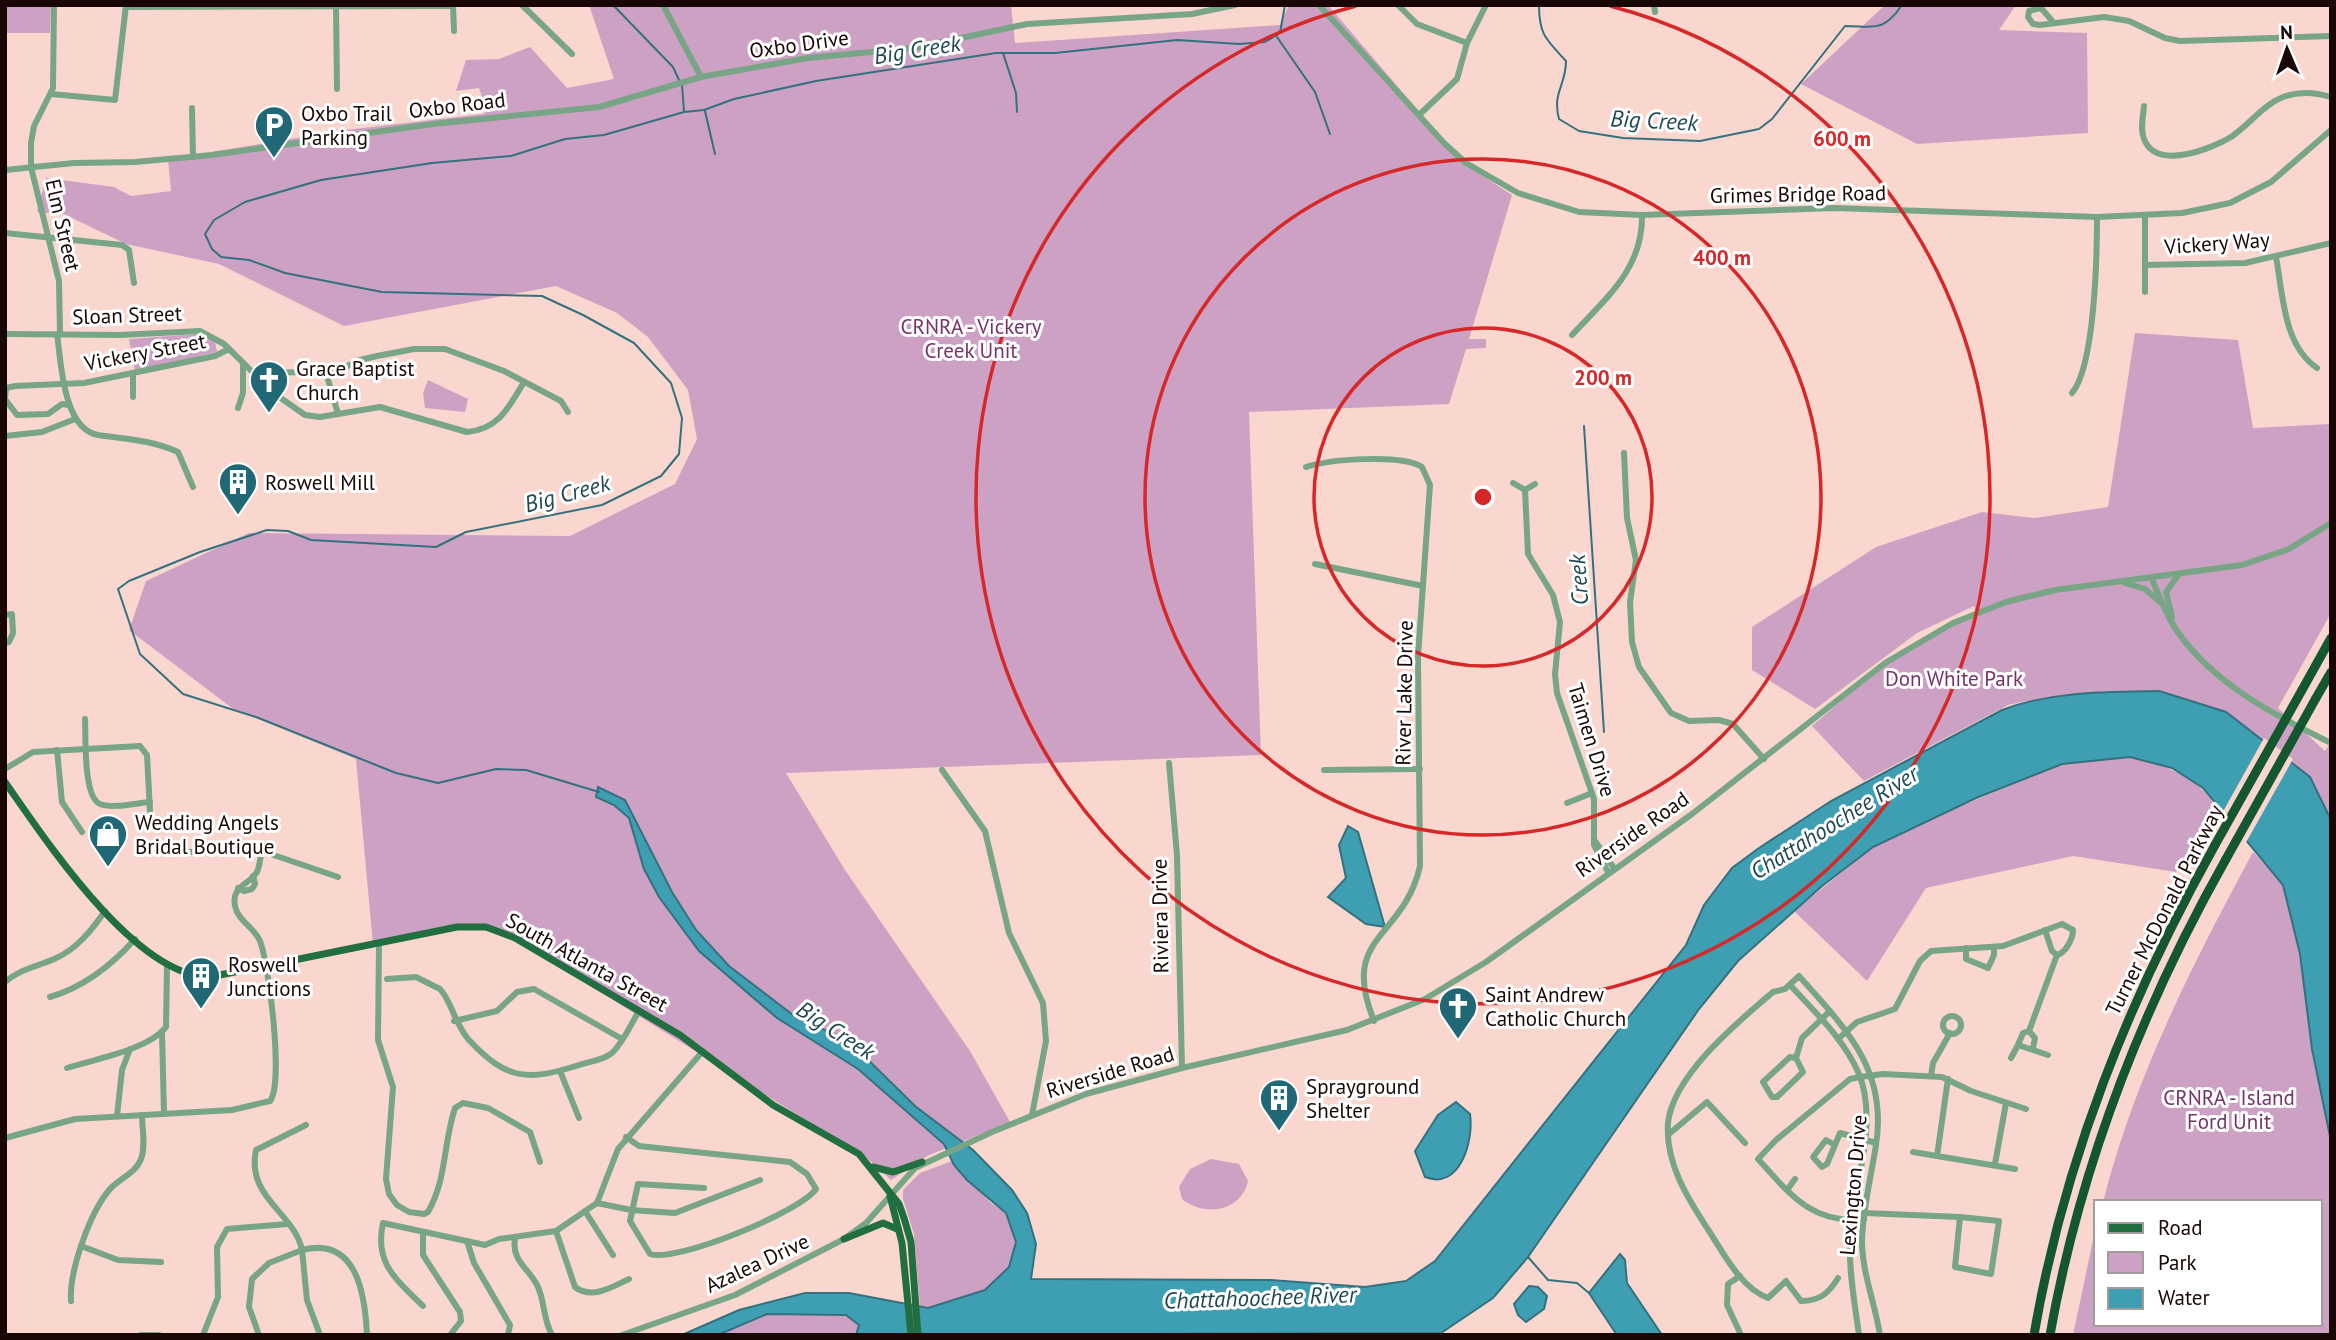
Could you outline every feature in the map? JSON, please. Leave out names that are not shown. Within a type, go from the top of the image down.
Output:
[{"type":"highway","name":"Turner McDonald Parkway","points":[[2034,1334],[2063,1204],[2103,1080],[2154,959],[2331,638]]},
{"type":"highway","name":"Turner McDonald Parkway","points":[[2051,1333],[2079,1206],[2120,1079],[2165,975],[2226,859],[2331,672]]},
{"type":"main road","name":"South Atlanta Street","points":[[5,782],[73,878],[135,939],[167,966],[187,975],[210,977],[466,926],[496,929],[639,1010],[703,1051],[773,1105],[839,1140],[867,1162],[899,1205],[904,1217],[912,1255],[918,1335]]},
{"type":"main road","points":[[867,1162],[888,1172],[922,1163]]},
{"type":"main road","name":"South Atlanta Street","points":[[890,1195],[903,1251],[911,1335]]},
{"type":"main road","points":[[844,1239],[883,1223],[892,1224],[900,1233]]},
{"type":"street","points":[[54,5],[51,94],[115,100],[126,6],[453,6],[454,31]]},
{"type":"street","points":[[522,5],[572,54]]},
{"type":"street","points":[[663,5],[701,77]]},
{"type":"street","name":"Oxbo Drive","points":[[701,77],[808,58],[914,48],[1027,24],[1192,14],[1235,5]]},
{"type":"street","name":"Grimes Bridge Road","points":[[1319,5],[1466,163],[1518,194],[1579,212],[1642,215],[1834,208],[2097,217],[2199,211],[2244,197],[2283,173],[2331,130]]},
{"type":"street","points":[[1398,5],[1416,24],[1467,43]]},
{"type":"street","points":[[1419,115],[1457,79],[1467,43],[1486,5]]},
{"type":"street","points":[[336,6],[337,89]]},
{"type":"street","points":[[2054,23],[2112,17],[2129,21],[2165,38],[2180,41],[2331,36]]},
{"type":"street","name":"Oxbo Road","points":[[5,170],[193,157],[433,124],[599,107],[701,77]]},
{"type":"street","points":[[2144,106],[2142,131],[2145,141],[2160,153],[2174,155],[2200,150],[2225,140],[2270,105],[2287,96],[2305,93],[2331,97]]},
{"type":"street","name":"Elm Street","points":[[51,94],[34,125],[31,167],[59,281],[59,334],[65,384],[75,419]]},
{"type":"street","points":[[192,108],[193,157]]},
{"type":"street","points":[[1572,335],[1630,269],[1641,243],[1642,215]]},
{"type":"street","points":[[2145,215],[2145,292]]},
{"type":"street","points":[[2072,393],[2081,379],[2090,325],[2097,263],[2097,217]]},
{"type":"street","points":[[5,233],[111,242],[127,247],[134,283]]},
{"type":"street","name":"Vickery Way","points":[[2145,265],[2234,264],[2331,243]]},
{"type":"street","points":[[2276,257],[2294,341],[2304,357],[2317,368]]},
{"type":"street","name":"Sloan Street","points":[[5,334],[141,335],[194,330],[212,335],[243,365],[304,415],[315,417],[380,407],[432,421],[455,431],[480,431],[499,421],[524,382]]},
{"type":"street","points":[[254,373],[309,372],[327,376],[360,360],[433,348],[486,363],[561,401],[568,412]]},
{"type":"street","name":"Vickery Street","points":[[5,399],[6,388],[84,383],[215,356],[229,349]]},
{"type":"street","points":[[239,408],[243,393],[243,365]]},
{"type":"street","points":[[133,373],[133,397]]},
{"type":"street","points":[[327,376],[338,414]]},
{"type":"street","points":[[5,399],[17,415],[48,414],[62,404],[69,405]]},
{"type":"street","points":[[5,436],[42,432],[75,419],[96,435],[130,437],[178,452],[193,487]]},
{"type":"street","points":[[1624,453],[1627,518],[1636,560],[1630,602],[1632,642],[1639,667],[1671,713],[1689,721],[1719,720],[1733,724],[1764,759]]},
{"type":"street","name":"River Lake Drive","points":[[1306,467],[1326,462],[1405,460],[1422,467],[1430,485],[1418,656],[1421,853],[1416,881],[1402,912],[1370,949],[1363,969],[1363,991],[1374,1021]]},
{"type":"street","points":[[1513,483],[1525,490],[1535,484]]},
{"type":"street","name":"Taimen Drive","points":[[1525,490],[1528,554],[1553,595],[1560,622],[1555,674],[1557,693],[1592,793],[1595,807],[1595,841],[1611,870]]},
{"type":"street","name":"Riverside Road","points":[[890,1195],[922,1163],[937,1155],[1086,1094],[1182,1068],[1320,1037],[1374,1021],[1460,979],[1764,759],[1885,663],[1953,622],[2036,594],[2230,568],[2270,557],[2308,539],[2331,523]]},
{"type":"street","points":[[1315,564],[1423,586]]},
{"type":"street","points":[[2176,629],[2166,592],[2179,575]]},
{"type":"street","points":[[2151,578],[2176,629],[2206,666],[2222,680],[2331,743]]},
{"type":"street","points":[[2119,581],[2145,589],[2164,606]]},
{"type":"street","points":[[5,615],[12,614],[13,633],[9,642],[5,643]]},
{"type":"street","points":[[85,719],[88,785],[96,801],[105,805],[150,802]]},
{"type":"street","points":[[5,769],[30,753],[135,746],[144,749],[150,811]]},
{"type":"street","points":[[57,750],[62,802],[82,832]]},
{"type":"street","name":"Riviera Drive","points":[[1169,763],[1177,855],[1182,1068]]},
{"type":"street","points":[[1324,770],[1420,769]]},
{"type":"street","points":[[942,770],[985,831],[1009,933],[1043,1003],[1046,1041],[1032,1115]]},
{"type":"street","points":[[1567,803],[1592,793]]},
{"type":"street","points":[[181,852],[262,851],[338,877]]},
{"type":"street","points":[[5,1138],[51,1123],[117,1116],[232,1110],[265,1104],[274,1097],[274,1030],[267,966],[259,939],[238,915],[235,897],[254,878],[262,851]]},
{"type":"street","points":[[5,982],[25,968],[66,953],[87,935],[106,911]]},
{"type":"street","points":[[1838,1038],[1857,1022],[1895,1009],[1927,953],[1994,947],[2063,924],[2073,929],[2064,951],[2057,955],[2029,1031]]},
{"type":"street","points":[[2045,930],[2052,951],[2057,955]]},
{"type":"street","points":[[50,997],[66,993],[98,973],[135,939]]},
{"type":"street","points":[[379,943],[378,1040],[393,1087],[391,1133],[385,1163],[387,1188],[393,1200],[409,1212],[428,1212],[442,1185],[446,1140],[454,1108],[463,1103],[488,1108],[530,1132],[540,1162]]},
{"type":"street","points":[[1966,948],[1966,960],[1988,968],[1994,955],[1994,947]]},
{"type":"street","points":[[67,1068],[130,1049],[166,1027],[167,966]]},
{"type":"street","name":"Lexington Drive","points":[[1859,1335],[1850,1264],[1851,1220],[1864,1139],[1865,1099],[1860,1077],[1838,1038],[1790,985],[1799,976],[1847,1030],[1871,1075],[1878,1114],[1864,1216],[1864,1272],[1880,1335]]},
{"type":"street","points":[[387,979],[416,977],[440,989],[454,1021],[478,1049],[509,1071],[538,1077],[609,1055],[639,1010]]},
{"type":"street","points":[[1790,985],[1773,992],[1713,1045],[1682,1088],[1669,1118],[1669,1134],[1677,1176],[1685,1196],[1740,1276],[1758,1294],[1768,1298],[1786,1281],[1801,1301],[1806,1301],[1830,1292],[1838,1278]]},
{"type":"street","points":[[454,1021],[497,1011],[517,992],[534,989],[622,1039]]},
{"type":"street","points":[[1796,1058],[1790,1058],[1763,1082],[1772,1097],[1777,1097],[1803,1072],[1796,1058],[1802,1038],[1830,1011]]},
{"type":"street","points":[[2011,1058],[2022,1032],[2029,1031]]},
{"type":"street","points":[[2029,1031],[2035,1038],[2033,1048]]},
{"type":"street","points":[[160,1033],[162,1114]]},
{"type":"street","points":[[1931,1076],[1933,1063],[1950,1033]]},
{"type":"street","points":[[2018,1045],[2048,1055]]},
{"type":"street","points":[[117,1116],[122,1070],[130,1049]]},
{"type":"street","points":[[423,1306],[385,1268],[381,1235],[383,1223],[485,1245],[499,1238],[515,1239],[556,1231],[597,1203],[618,1149],[626,1137],[703,1051]]},
{"type":"street","points":[[560,1071],[579,1118]]},
{"type":"street","points":[[1960,1217],[1955,1268],[1992,1275],[1999,1222],[1960,1217],[1864,1216],[1851,1220],[1802,1207],[1758,1159],[1776,1140],[1850,1079],[1860,1077],[1931,1076],[1948,1079],[1963,1088],[2026,1109]]},
{"type":"street","points":[[1937,1156],[1948,1079]]},
{"type":"street","points":[[1669,1134],[1707,1102],[1745,1143]]},
{"type":"street","points":[[1995,1164],[2006,1103]]},
{"type":"street","points":[[71,1301],[71,1275],[81,1246],[107,1192],[140,1162],[143,1150],[142,1115]]},
{"type":"street","points":[[306,1125],[256,1150],[254,1160],[264,1196],[299,1238],[307,1300],[320,1335]]},
{"type":"street","points":[[1835,1145],[1840,1133],[1876,1143]]},
{"type":"street","points":[[626,1137],[639,1146],[790,1162],[807,1174],[816,1189],[811,1196],[763,1222],[719,1240],[657,1256],[646,1250],[630,1221],[638,1184],[642,1182],[704,1188]]},
{"type":"street","points":[[1913,1152],[2015,1169]]},
{"type":"street","points":[[597,1203],[631,1210],[675,1213],[761,1180]]},
{"type":"street","points":[[1787,1190],[1795,1180]]},
{"type":"street","name":"Azalea Drive","points":[[622,1335],[735,1296],[844,1239],[866,1223],[890,1195]]},
{"type":"street","points":[[586,1211],[613,1255]]},
{"type":"street","points":[[203,1335],[218,1297],[219,1239],[227,1229],[288,1224]]},
{"type":"street","points":[[556,1231],[575,1287],[580,1291],[605,1291],[629,1279]]},
{"type":"street","points":[[423,1233],[423,1255],[460,1312],[457,1329],[450,1335]]},
{"type":"street","points":[[515,1239],[516,1257],[537,1283],[544,1303],[544,1321],[552,1335]]},
{"type":"street","points":[[467,1241],[474,1263],[510,1325],[508,1335]]},
{"type":"street","points":[[81,1246],[118,1260],[161,1262]]},
{"type":"street","points":[[259,1335],[249,1307],[252,1279],[270,1263],[302,1250],[324,1247],[342,1256],[364,1291],[368,1335]]},
{"type":"street","points":[[1740,1276],[1728,1284],[1726,1301],[1741,1335]]},
{"type":"street","points":[[141,1335],[159,1335]]},
{"type":"green space","points":[[5,5],[51,5],[50,33],[5,33]]},
{"type":"green space","name":"CRNRA - Vickery Creek Unit","points":[[589,5],[1011,5],[1015,43],[1280,25],[1289,5],[1328,5],[1463,163],[1512,195],[1469,339],[1486,339],[1486,348],[1466,349],[1449,404],[1249,412],[1261,755],[786,773],[845,870],[970,1051],[1010,1122],[927,1156],[891,1180],[867,1158],[499,929],[467,928],[373,945],[356,759],[232,708],[129,630],[146,581],[249,533],[570,536],[675,484],[697,439],[688,390],[648,337],[617,313],[556,286],[344,326],[219,264],[126,244],[64,214],[37,212],[46,178],[114,187],[131,196],[171,191],[168,159],[346,130],[483,114],[487,111],[479,88],[456,91],[466,60],[499,59],[530,47],[567,88],[614,79]]},
{"type":"green space","points":[[1885,5],[2016,5],[1999,30],[2087,33],[2088,133],[1917,144],[1801,84]]},
{"type":"green space","name":"Don White Park","points":[[2135,333],[2238,340],[2253,428],[2331,424],[2331,613],[2278,708],[2325,751],[2331,742],[2331,820],[2310,777],[2226,712],[2196,704],[2026,701],[2008,705],[1864,781],[1812,726],[1885,663],[1976,613],[1974,606],[1917,633],[1815,709],[1752,670],[1752,627],[1876,547],[1982,512],[2035,518],[2108,507]]},
{"type":"green space","points":[[198,334],[215,342],[217,352],[135,371],[129,339]]},
{"type":"green space","points":[[428,380],[468,399],[465,412],[425,408],[423,393]]},
{"type":"green space","points":[[2130,757],[2177,772],[2197,785],[2214,804],[2176,872],[2073,856],[1926,888],[1867,981],[1794,911],[1873,847],[1920,823],[2062,764]]},
{"type":"green space","name":"CRNRA - Island Ford Unit","points":[[2253,852],[2284,885],[2300,954],[2312,1049],[2331,1141],[2331,1335],[2073,1335],[2094,1235],[2094,1326],[2322,1326],[2322,1200],[2104,1200],[2131,1110],[2148,1066],[2208,937]]},
{"type":"green space","points":[[1211,1159],[1239,1164],[1248,1181],[1244,1191],[1230,1205],[1221,1208],[1191,1205],[1182,1199],[1179,1187],[1190,1169]]},
{"type":"green space","points":[[952,1161],[991,1203],[1006,1213],[1016,1242],[1009,1267],[985,1290],[928,1309],[920,1307],[914,1234],[903,1199],[903,1190],[920,1173]]},
{"type":"green space","points":[[777,1313],[846,1315],[859,1325],[856,1335],[718,1335],[757,1317]]},
{"type":"water","name":"Chattahoochee River","points":[[2159,691],[2226,712],[2310,777],[2331,820],[2331,1141],[2312,1049],[2300,954],[2283,885],[2203,788],[2172,768],[2130,757],[2062,764],[1976,798],[1873,847],[1822,886],[1738,961],[1699,1009],[1528,1257],[1493,1298],[1441,1333],[856,1335],[859,1325],[846,1315],[767,1314],[718,1335],[682,1335],[739,1310],[805,1293],[849,1293],[928,1308],[985,1290],[1009,1267],[1016,1242],[1006,1213],[967,1180],[954,1165],[944,1144],[858,1069],[777,1018],[699,951],[659,897],[644,869],[629,818],[614,805],[596,797],[598,787],[625,800],[672,892],[696,930],[729,966],[797,1018],[848,1040],[915,1106],[973,1150],[1012,1190],[1027,1213],[1036,1244],[1031,1279],[1271,1280],[1365,1287],[1406,1281],[1435,1261],[1686,945],[1704,905],[1732,868],[1831,801],[2002,710],[2060,696]]},
{"type":"water","points":[[1348,826],[1358,832],[1385,927],[1366,924],[1328,897],[1346,878],[1339,845]]},
{"type":"water","points":[[1456,1102],[1470,1114],[1467,1149],[1456,1170],[1447,1177],[1425,1177],[1415,1151],[1438,1115]]},
{"type":"water","points":[[1620,1254],[1625,1260],[1627,1283],[1662,1335],[1617,1335],[1589,1293]]},
{"type":"water","points":[[1529,1286],[1538,1287],[1547,1296],[1544,1309],[1526,1322],[1518,1315],[1514,1304]]},
{"type":"pier","points":[[2264,738],[2293,759],[2244,846],[2220,817]]},
{"type":"waterway","points":[[613,5],[673,67],[679,80]]},
{"type":"waterway","name":"Big Creek","points":[[599,792],[526,770],[496,769],[438,783],[396,773],[256,717],[183,694],[140,654],[118,589],[129,581],[200,552],[267,530],[288,531],[311,540],[436,547],[466,532],[602,505],[661,476],[679,454],[682,418],[671,383],[634,343],[583,315],[542,296],[382,292],[285,273],[249,260],[221,257],[212,249],[205,234],[214,220],[245,202],[321,180],[432,163],[511,156],[565,139],[604,135],[684,112],[704,110],[734,99],[816,81],[996,53],[1055,53],[1177,40],[1239,44],[1265,42],[1280,33],[1285,5]]},
{"type":"waterway","name":"Big Creek","points":[[1539,5],[1542,30],[1566,61],[1557,102],[1559,119],[1579,131],[1623,138],[1700,141],[1759,129],[1772,119],[1845,26],[1871,27],[1883,24],[1902,5]]},
{"type":"waterway","points":[[1277,37],[1315,92],[1330,134]]},
{"type":"waterway","points":[[1003,53],[1016,93],[1017,112]]},
{"type":"waterway","points":[[682,85],[684,111]]},
{"type":"waterway","points":[[705,111],[715,154]]},
{"type":"waterway","name":"Creek","points":[[1584,426],[1604,732]]},
{"type":"waterway","points":[[1528,1257],[1548,1280],[1577,1283],[1589,1293]]},
{"type":"place","name":"Oxbo Trail Parking","points":[[274,159]]},
{"type":"place","name":"Grace Baptist Church","points":[[269,414]]},
{"type":"place","name":"Roswell Mill","points":[[238,516]]},
{"type":"place","name":"Wedding Angels Bridal Boutique","points":[[108,868]]},
{"type":"place","name":"Roswell Junctions","points":[[201,1010]]},
{"type":"place","name":"Saint Andrew Catholic Church","points":[[1458,1040]]},
{"type":"place","name":"Sprayground Shelter","points":[[1279,1132]]}]
